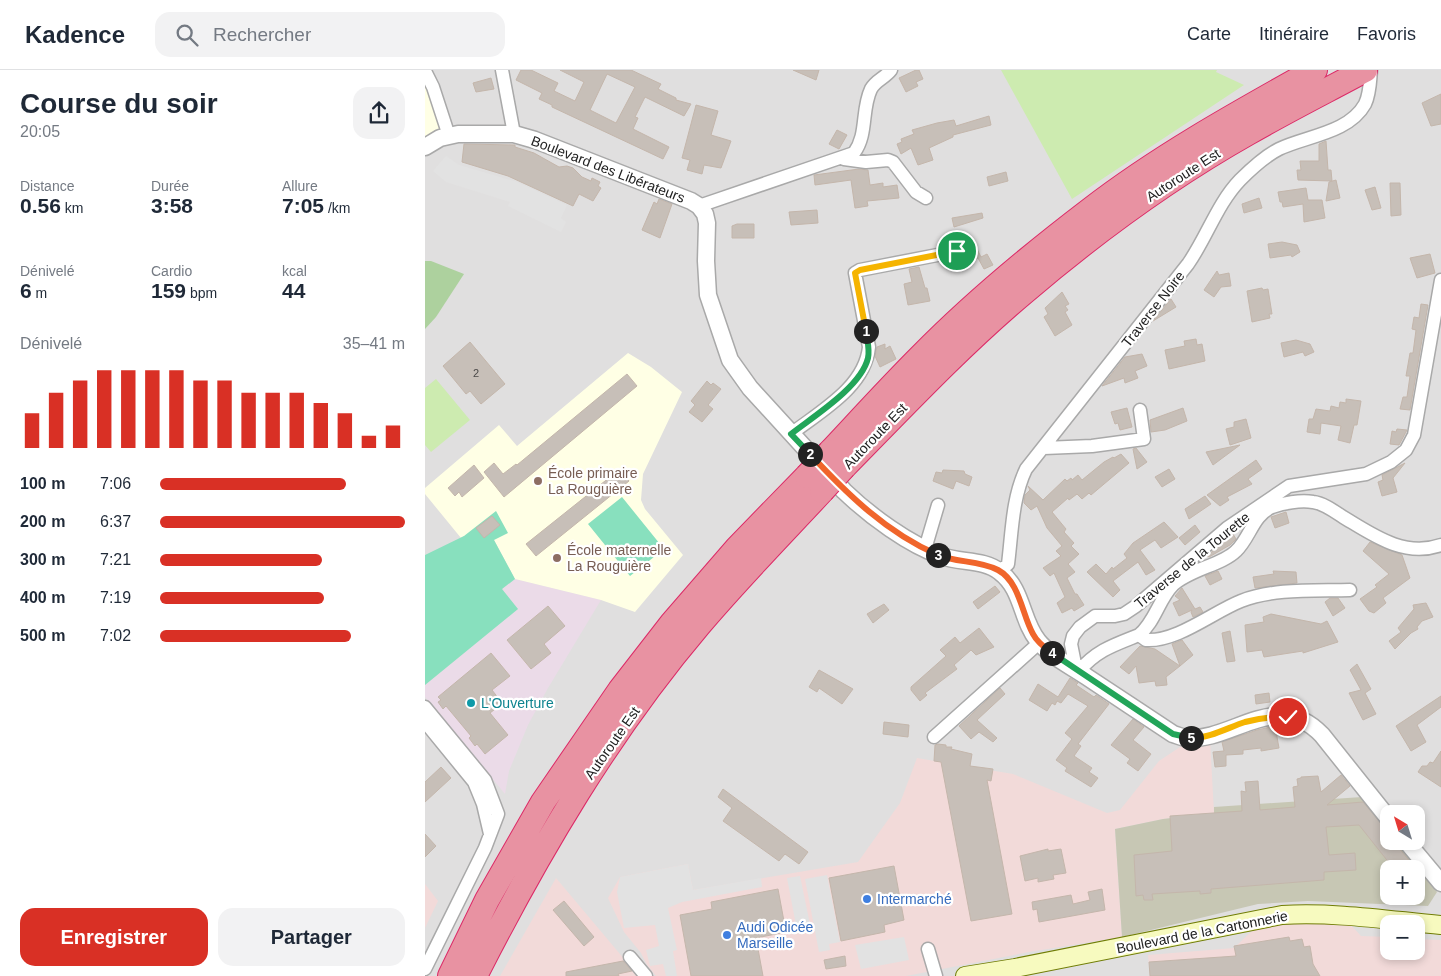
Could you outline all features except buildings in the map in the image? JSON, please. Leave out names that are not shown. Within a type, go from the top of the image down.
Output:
[{"type":"highway","name":"Autoroute Est","points":[[837,460],[922,355],[1010,274],[1050,241],[1092,208],[1170,154],[1237,113],[1315,70]]},
{"type":"highway","name":"Autoroute Est","points":[[475,976],[508,912],[539,858],[598,762],[699,626],[815,483],[837,460],[1023,293],[1078,248],[1165,185],[1247,134],[1365,70]]},
{"type":"highway","name":"Autoroute Est","points":[[450,976],[487,900],[543,802],[620,690],[673,622],[737,548],[815,483]]},
{"type":"highway","points":[[490,976],[539,858]]},
{"type":"main road","name":"Boulevard de la Cartonnerie","points":[[965,976],[1035,964],[1282,914],[1317,913],[1441,923]]},
{"type":"street","points":[[502,70],[514,134]]},
{"type":"street","points":[[699,206],[854,153],[863,134],[870,90],[874,84],[891,70]]},
{"type":"street","name":"Traverse Noire","points":[[1000,571],[1008,564],[1021,481],[1026,469],[1189,264],[1227,195],[1239,180],[1277,150],[1345,123],[1361,110],[1368,96],[1371,70]]},
{"type":"street","points":[[425,71],[433,87],[449,136]]},
{"type":"street","name":"Boulevard des Libérateurs","points":[[425,147],[440,138],[458,134],[514,134],[565,151],[691,201],[699,206],[705,214],[707,223],[706,261],[708,294],[730,360],[750,388],[859,505],[925,549],[944,557],[982,564],[1000,571]]},
{"type":"street","points":[[839,158],[866,162],[888,160],[893,162],[916,192],[926,198]]},
{"type":"street","points":[[791,434],[836,399],[862,372],[869,347],[855,273],[860,270],[957,251]]},
{"type":"street","name":"Traverse de la Tourette","points":[[1077,670],[1071,644],[1073,636],[1088,619],[1095,616],[1124,614],[1136,606],[1227,528],[1289,486],[1366,474],[1391,462],[1407,450],[1414,435],[1441,280]]},
{"type":"street","points":[[1044,448],[1093,446],[1144,439],[1140,410]]},
{"type":"street","points":[[1077,670],[1106,648],[1139,635],[1155,614],[1171,586],[1193,572],[1235,553],[1243,544],[1246,536],[1262,513],[1271,507],[1301,501],[1315,502],[1377,537],[1405,548],[1432,548],[1441,545]]},
{"type":"street","points":[[925,549],[938,504]]},
{"type":"street","points":[[1000,571],[1016,590],[1033,634],[1039,643],[1173,734],[1186,738],[1198,738],[1267,717],[1288,717],[1305,721],[1315,727],[1322,735],[1380,808]]},
{"type":"street","points":[[1139,635],[1146,640],[1161,638],[1223,611],[1239,601],[1259,596],[1303,591],[1351,590]]},
{"type":"street","points":[[934,737],[1039,643]]},
{"type":"street","points":[[425,707],[485,780],[498,814],[425,968]]},
{"type":"street","points":[[425,722],[474,782],[483,804],[490,834]]},
{"type":"street","points":[[1414,850],[1441,883]]},
{"type":"street","points":[[928,949],[936,976]]},
{"type":"street","points":[[630,957],[646,976]]},
{"type":"shaded area","points":[[425,70],[1441,70],[1441,976],[425,976]]},
{"type":"shaded area","points":[[425,85],[441,131],[425,139]]},
{"type":"shaded area","points":[[446,156],[459,165],[517,182],[567,205],[561,218],[566,222],[561,232],[508,206],[510,202],[446,182],[433,171]]},
{"type":"shaded area","name":"École primaire La Rouguière","points":[[628,353],[651,367],[682,392],[643,474],[641,500],[645,509],[683,555],[635,612],[601,600],[515,579],[494,540],[464,536],[461,538],[425,494],[425,488],[499,425],[517,446]]},
{"type":"shaded area","points":[[515,579],[601,600],[528,725],[509,771],[505,794],[425,697],[425,685],[518,609],[502,589]]},
{"type":"shaded area","points":[[1210,739],[1214,813],[1163,819],[1115,829],[1122,937],[1029,952],[906,976],[656,976],[624,932],[608,898],[620,877],[688,864],[693,890],[858,862],[900,803],[917,758],[1013,774],[1107,813],[1120,810],[1159,761],[1186,743]]},
{"type":"shaded area","points":[[1362,797],[1380,820],[1380,850],[1404,850],[1412,860],[1380,860],[1380,904],[1308,901],[1258,904],[1122,937],[1115,829],[1163,819],[1214,813],[1214,807]]},
{"type":"shaded area","points":[[688,864],[693,890],[761,878],[762,887],[682,902],[668,908],[677,950],[673,951],[677,976],[666,976],[663,964],[650,966],[646,950],[659,946],[655,925],[624,928],[617,892],[620,877]]},
{"type":"shaded area","points":[[827,875],[840,942],[829,944],[830,950],[819,952],[805,879]]},
{"type":"shaded area","points":[[800,876],[811,929],[789,934],[796,925],[787,878]]},
{"type":"shaded area","points":[[1425,877],[1437,892],[1428,906],[1404,905],[1425,905]]},
{"type":"shaded area","points":[[556,878],[625,960],[639,976],[500,976]]},
{"type":"shaded area","points":[[425,884],[438,901],[425,928]]},
{"type":"shaded area","points":[[1287,923],[1350,924],[1361,936],[1380,937],[1380,960],[1425,960],[1425,939],[1441,940],[1441,976],[1150,976],[1148,955],[1234,948],[1255,928]]},
{"type":"shaded area","points":[[904,937],[909,960],[861,969],[855,945]]},
{"type":"green space","points":[[1001,70],[1217,70],[1216,72],[1244,85],[1072,199]]},
{"type":"green space","points":[[425,261],[431,261],[464,274],[436,317],[425,329]]},
{"type":"green space","points":[[436,379],[470,420],[431,452],[425,445],[425,388]]},
{"type":"green space","points":[[622,497],[664,549],[630,576],[588,524]]},
{"type":"green space","points":[[496,511],[508,533],[494,540],[515,579],[502,589],[518,609],[425,685],[425,555],[464,536]]},
{"type":"place","name":"École primaire La Rouguière","points":[[538,481]]},
{"type":"place","name":"École maternelle La Rouguière","points":[[557,558]]},
{"type":"place","name":"L'Ouverture","points":[[471,703]]},
{"type":"place","name":"Intermarché","points":[[867,899]]},
{"type":"place","name":"Audi Odicée Marseille","points":[[727,935]]},
{"type":"route","points":[[957,251],[860,270],[855,273],[869,347],[862,372],[836,399],[791,434],[859,505],[922,548],[944,557],[982,564],[1000,571],[1016,590],[1033,634],[1039,643],[1058,658],[1173,734],[1186,738],[1198,738],[1267,717],[1288,717]]}]
